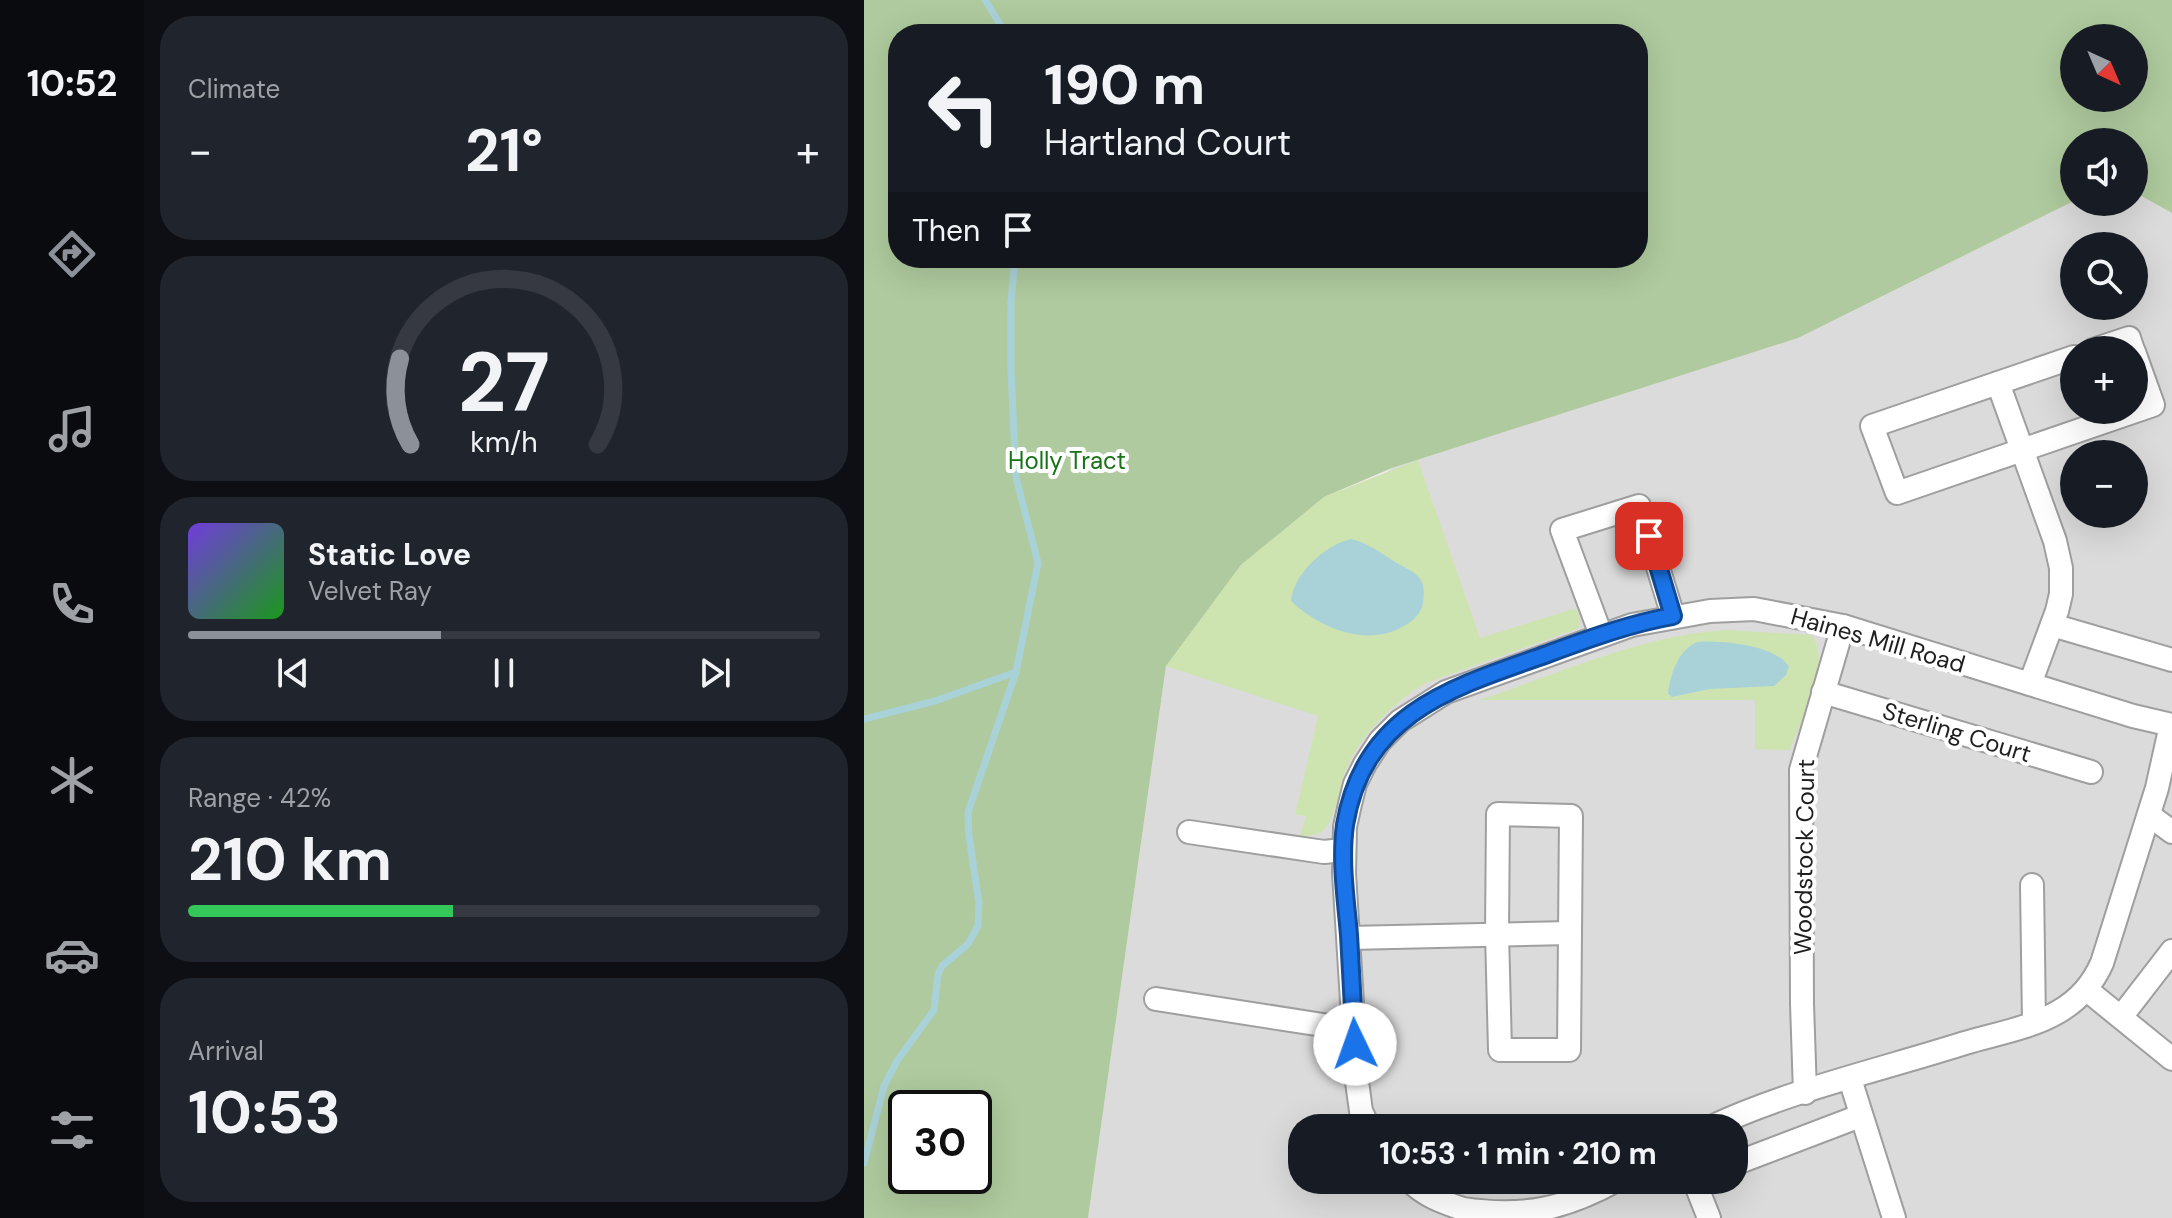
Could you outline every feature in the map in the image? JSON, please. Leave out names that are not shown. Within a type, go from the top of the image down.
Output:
[{"type":"street","points":[[2060,362],[1872,426],[1897,493],[2099,424]]},
{"type":"street","points":[[1998,383],[2059,554],[2061,594],[2030,684]]},
{"type":"street","points":[[2148,391],[2153,405],[2148,407]]},
{"type":"street","points":[[1601,635],[1562,530],[1639,506],[1673,616]]},
{"type":"street","name":"Haines Mill Road","points":[[1364,1114],[1359,1099],[1354,1028],[1343,850],[1345,827],[1355,784],[1380,741],[1400,721],[1460,686],[1601,635],[1673,616],[1754,609],[1843,626],[2171,725],[2149,815],[2102,963],[2087,990],[2062,1010],[2034,1022],[1742,1114]]},
{"type":"street","points":[[2052,625],[2172,660]]},
{"type":"street","name":"Woodstock Court","points":[[1805,1093],[1801,770],[1843,626]]},
{"type":"street","name":"Sterling Court","points":[[1823,692],[2091,772]]},
{"type":"street","points":[[1498,814],[1571,816],[1570,933],[1569,1050],[1500,1050],[1498,814]]},
{"type":"street","points":[[2149,815],[2172,832]]},
{"type":"street","points":[[1189,832],[1324,852],[1343,850]]},
{"type":"street","points":[[2032,885],[2034,1022]]},
{"type":"street","points":[[1349,938],[1570,933]]},
{"type":"street","points":[[2121,1017],[2172,951]]},
{"type":"street","points":[[2087,990],[2172,1059]]},
{"type":"street","points":[[1156,999],[1354,1028]]},
{"type":"street","points":[[1850,1079],[1894,1218]]},
{"type":"street","points":[[1748,1159],[1860,1116]]},
{"type":"street","points":[[1426,1194],[1450,1212],[1496,1217],[1537,1214],[1574,1203],[1591,1194]]},
{"type":"street","points":[[1700,1194],[1709,1218]]},
{"type":"shaded area","points":[[2148,200],[2172,213],[2172,1218],[1088,1218],[1166,666],[1392,468],[1798,338],[2060,208],[2060,216],[2148,216]]},
{"type":"green space","name":"Holly Tract","points":[[864,0],[2172,0],[2172,213],[2148,200],[2148,128],[2060,128],[2060,208],[1798,338],[1392,468],[1324,497],[1241,565],[1166,666],[1088,1218],[864,1218]]},
{"type":"green space","points":[[1418,460],[1480,638],[1573,609],[1577,610],[1580,619],[1579,628],[1426,683],[1402,700],[1379,720],[1352,757],[1328,825],[1316,834],[1300,836],[1306,816],[1295,815],[1318,716],[1166,666],[1241,565],[1324,497]]},
{"type":"green space","points":[[1727,630],[1811,635],[1817,646],[1819,660],[1813,691],[1790,750],[1755,749],[1755,700],[1480,700],[1633,647],[1695,633]]},
{"type":"water","points":[[1351,539],[1412,571],[1420,579],[1423,603],[1418,614],[1404,626],[1375,635],[1344,632],[1315,619],[1291,601],[1298,580],[1312,562],[1331,547]]},
{"type":"water","points":[[1697,642],[1733,643],[1761,649],[1783,660],[1789,667],[1786,675],[1774,686],[1710,689],[1672,697],[1668,694],[1676,664],[1685,651]]},
{"type":"waterway","points":[[985,0],[1000,24]]},
{"type":"waterway","points":[[864,1163],[884,1086],[897,1061],[934,1010],[938,974],[942,966],[968,944],[978,926],[979,903],[968,812],[1016,672],[1038,563],[1016,477],[1011,371],[1014,268]]},
{"type":"waterway","points":[[864,719],[935,701],[1016,672]]},
{"type":"route","points":[[1355,1044],[1343,850],[1355,784],[1365,764],[1380,741],[1400,721],[1446,692],[1601,635],[1673,616],[1649,536]]}]
